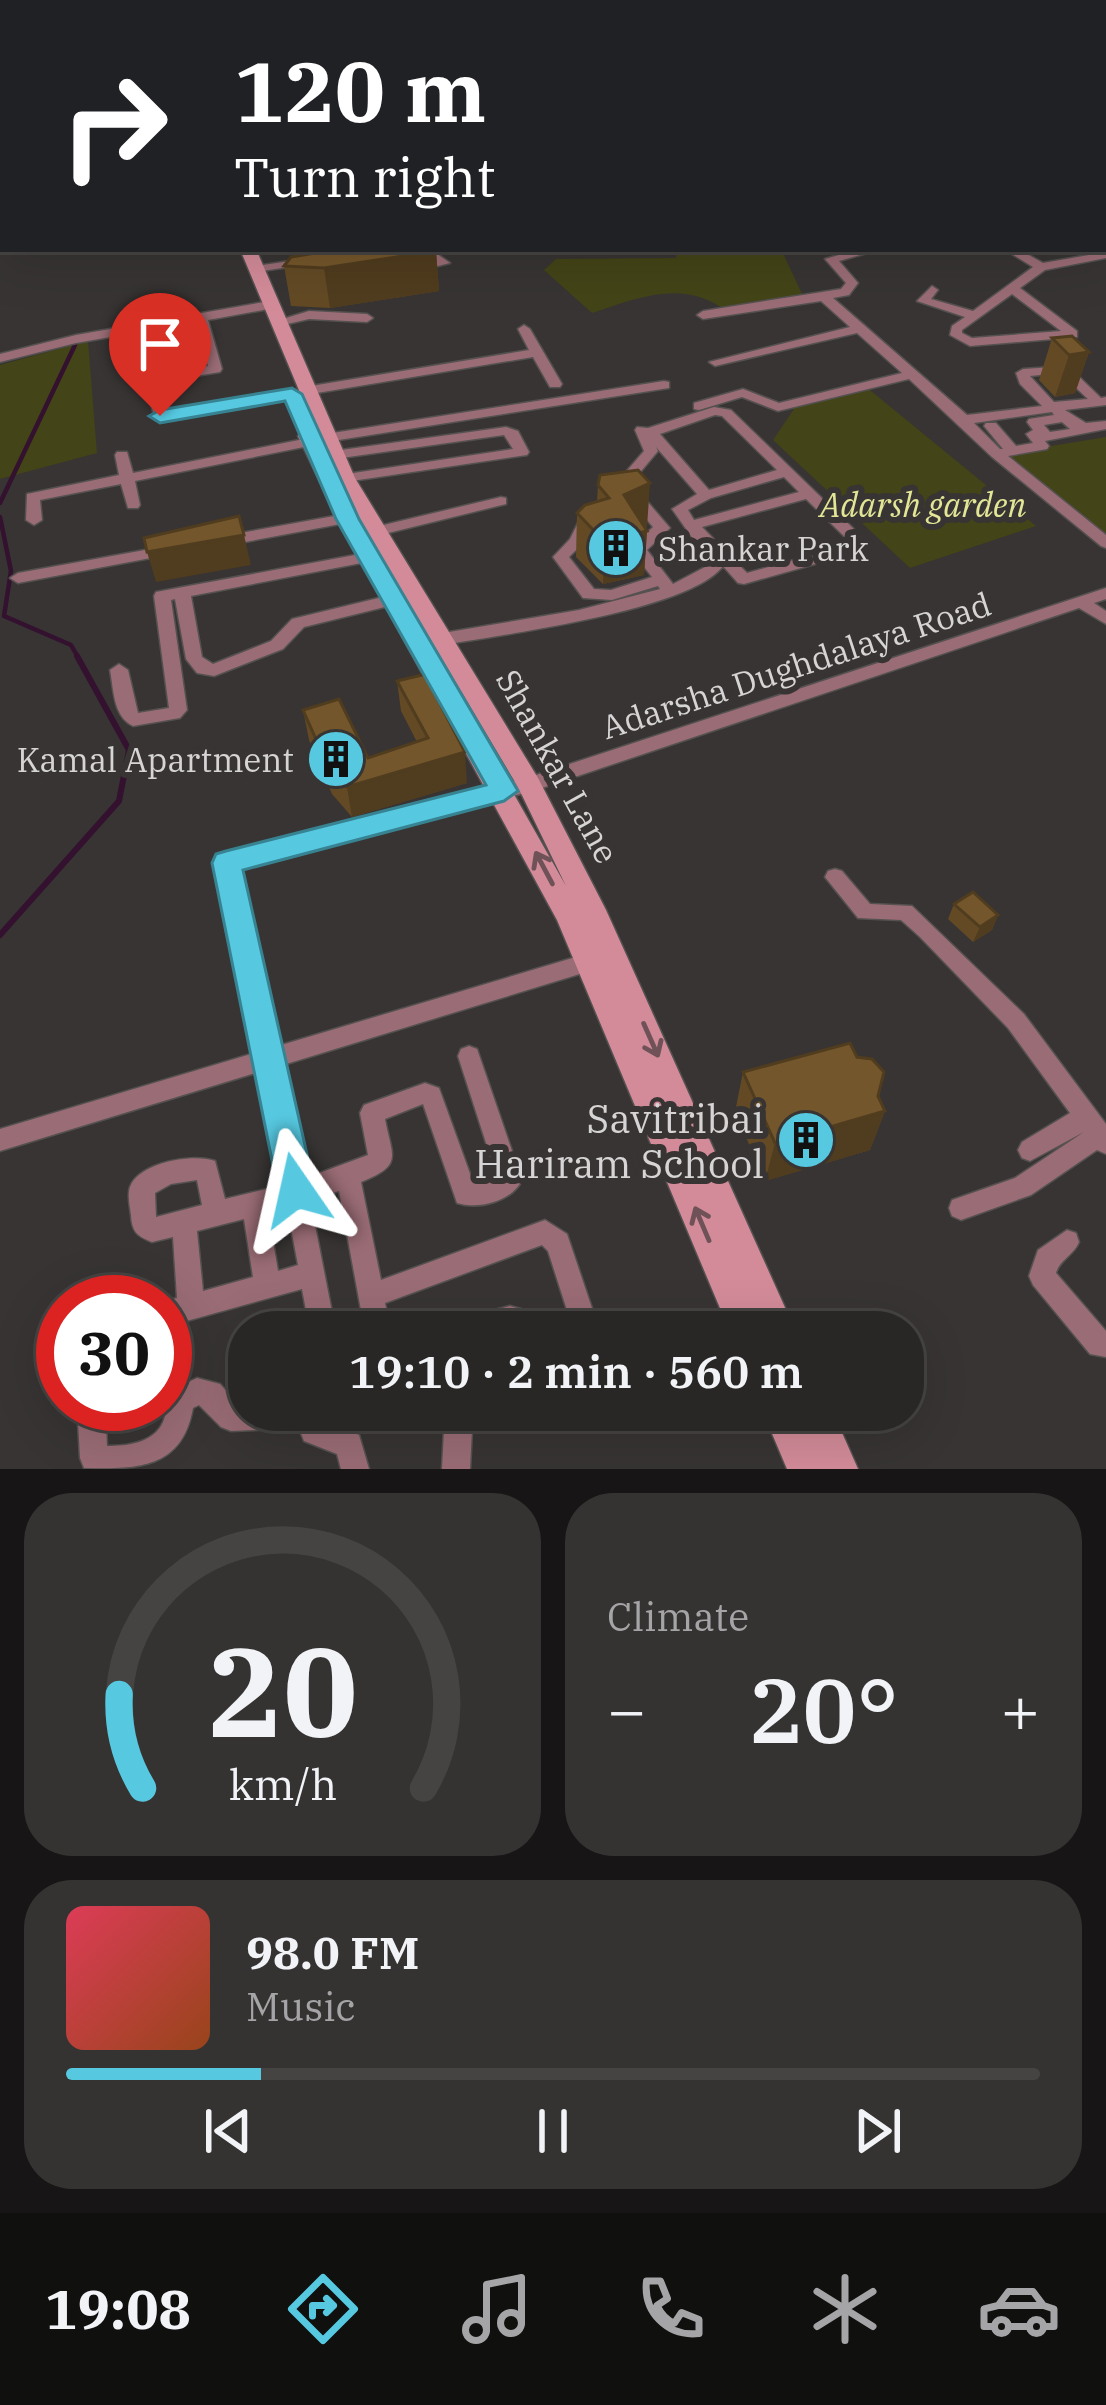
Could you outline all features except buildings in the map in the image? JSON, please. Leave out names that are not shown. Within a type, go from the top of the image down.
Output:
[{"type":"street","name":"Shankar Lane","points":[[239,252],[270,303]]},
{"type":"street","name":"Shankar Lane","points":[[249,252],[298,393],[323,445],[365,530],[516,788],[769,1311]]},
{"type":"street","points":[[399,273],[444,263],[427,252]]},
{"type":"street","points":[[704,315],[845,292],[852,283],[820,252]]},
{"type":"street","points":[[831,259],[861,252]]},
{"type":"street","points":[[1015,252],[1041,267]]},
{"type":"street","points":[[256,269],[330,258]]},
{"type":"street","points":[[1014,289],[1073,334],[961,339],[956,329],[1041,267],[1101,259]]},
{"type":"street","points":[[932,290],[923,301],[976,316]]},
{"type":"street","points":[[824,297],[1106,543]]},
{"type":"street","points":[[0,358],[270,303],[309,315],[367,318]]},
{"type":"street","points":[[201,317],[215,369],[152,379],[160,416],[537,353]]},
{"type":"street","points":[[715,362],[861,328]]},
{"type":"street","points":[[524,329],[555,384]]},
{"type":"street","points":[[1097,399],[1063,369],[1023,373],[1024,382],[1083,428],[1106,425]]},
{"type":"street","points":[[632,472],[651,451],[640,434],[652,419],[742,393],[778,406],[913,374]]},
{"type":"street","points":[[34,520],[32,497],[664,385]]},
{"type":"street","points":[[1002,421],[1024,410],[1097,399]]},
{"type":"street","points":[[1024,410],[1047,437],[1080,434],[1054,407]]},
{"type":"street","points":[[692,525],[744,579],[856,548],[855,538],[725,412],[652,429],[706,495]]},
{"type":"street","points":[[964,420],[1021,422],[1043,443],[1005,452]]},
{"type":"street","points":[[1002,421],[1005,452]]},
{"type":"street","points":[[323,445],[506,431],[513,434],[522,452],[345,478]]},
{"type":"street","name":"Shankar Lane","points":[[323,445],[345,478],[395,599],[431,641]]},
{"type":"street","points":[[122,455],[133,505]]},
{"type":"street","points":[[706,575],[715,568],[715,560],[680,509],[706,495],[787,472]]},
{"type":"street","points":[[692,525],[809,494]]},
{"type":"street","points":[[119,670],[126,710],[133,720],[167,716],[178,710],[162,598],[365,530],[501,501]]},
{"type":"street","points":[[666,584],[638,549],[662,528],[641,502],[589,510],[577,541],[561,557],[589,594],[600,597],[666,584],[706,575],[724,569]]},
{"type":"street","points":[[206,544],[365,530]]},
{"type":"street","points":[[18,578],[183,548]]},
{"type":"street","points":[[431,641],[566,617],[666,584]]},
{"type":"street","points":[[182,593],[194,659],[203,670],[277,645],[298,623],[395,599]]},
{"type":"street","name":"Adarsha Dughdalaya Road","points":[[270,1058],[226,863],[516,788],[1106,593]]},
{"type":"street","points":[[1083,603],[1106,619]]},
{"type":"street","points":[[835,877],[865,912],[905,912],[927,931],[1016,1021],[1096,1132]]},
{"type":"street","name":"Shankar Lane","points":[[602,959],[739,1311]]},
{"type":"street","points":[[9,1137],[602,959]]},
{"type":"street","points":[[215,1213],[207,1169],[196,1167],[148,1181],[141,1190],[144,1225],[152,1230],[215,1213],[348,1176],[371,1169],[381,1160],[372,1113],[424,1093],[431,1095],[466,1195],[505,1187],[510,1180],[469,1056]]},
{"type":"street","points":[[270,1058],[319,1311]]},
{"type":"street","points":[[1030,1150],[1096,1132]]},
{"type":"street","points":[[961,1208],[1022,1187],[1096,1132]]},
{"type":"street","points":[[348,1176],[374,1311]]},
{"type":"street","points":[[254,1202],[267,1283]]},
{"type":"street","points":[[180,1275],[184,1221]]},
{"type":"street","points":[[371,1296],[545,1232],[558,1243],[580,1311]]},
{"type":"street","points":[[1066,1242],[1047,1259],[1042,1276],[1087,1334],[1099,1346],[1106,1344]]},
{"type":"street","points":[[192,1306],[312,1274]]},
{"type":"street","points":[[192,1394],[210,1394],[228,1414]]},
{"type":"street","points":[[92,1431],[94,1458],[111,1464],[164,1446],[173,1431]]},
{"type":"street","points":[[314,1431],[349,1445],[355,1469]]},
{"type":"street","points":[[456,1469],[458,1431]]},
{"type":"street","points":[[789,1431],[806,1469]]},
{"type":"street","points":[[822,1431],[839,1469]]},
{"type":"green space","points":[[677,252],[782,252],[802,294],[726,311],[694,295],[660,294],[592,313],[544,270],[556,259],[676,258]]},
{"type":"green space","points":[[88,341],[97,453],[0,479],[0,365]]},
{"type":"green space","name":"Adarsh garden","points":[[865,386],[1036,526],[910,568],[773,440],[796,406]]},
{"type":"green space","points":[[1106,437],[1106,534],[1003,454]]},
{"type":"waterway","points":[[0,503],[75,345]]},
{"type":"waterway","points":[[0,517],[11,571],[4,616],[71,645],[79,659]]},
{"type":"waterway","points":[[0,935],[119,801],[129,750],[77,656]]},
{"type":"place","name":"Shankar Park","points":[[616,548]]},
{"type":"place","name":"Kamal Apartment","points":[[336,759]]},
{"type":"place","name":"Savitribai Hariram School","points":[[806,1140]]},
{"type":"route","points":[[160,416],[292,394],[309,442],[347,519],[504,791],[226,863],[296,1190]]}]
